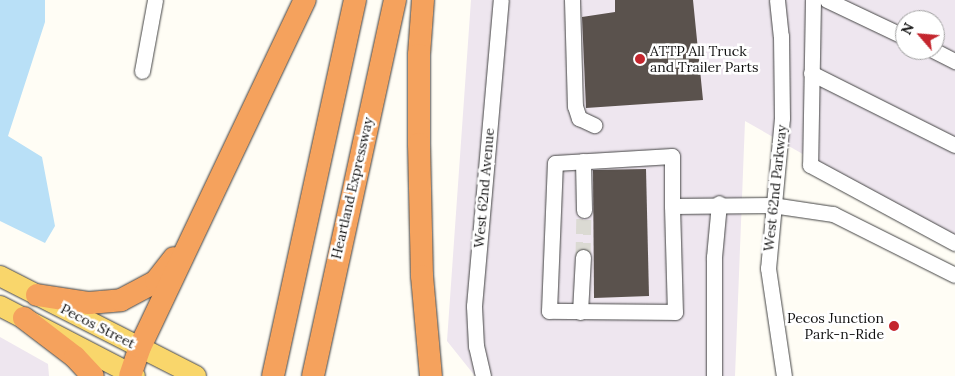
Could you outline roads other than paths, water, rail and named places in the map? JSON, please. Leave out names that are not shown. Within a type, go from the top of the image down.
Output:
[{"type":"highway","points":[[132,375],[140,347],[207,210],[305,0]]},
{"type":"highway","points":[[274,370],[355,0]]},
{"type":"highway","name":"Heartland Expressway","points":[[312,376],[395,0]]},
{"type":"highway","points":[[423,0],[419,55],[419,154],[422,276],[431,376]]},
{"type":"highway","points":[[37,295],[106,303],[136,294],[167,269],[207,210]]},
{"type":"highway","points":[[24,318],[75,357],[92,376]]},
{"type":"main road","name":"Pecos Street","points":[[0,276],[196,376]]},
{"type":"main road","name":"Pecos Street","points":[[0,306],[132,375]]},
{"type":"street","points":[[142,71],[155,0]]},
{"type":"street","name":"West 62nd Avenue","points":[[483,376],[476,346],[474,306],[501,0]]},
{"type":"street","points":[[572,0],[575,106],[579,118],[594,126]]},
{"type":"street","name":"West 62nd Parkway","points":[[777,0],[783,108],[772,205],[768,268],[784,376]]},
{"type":"street","points":[[813,0],[810,165],[955,243]]},
{"type":"street","points":[[827,0],[895,32]]},
{"type":"street","points":[[811,73],[955,145]]},
{"type":"street","points":[[672,156],[675,312],[549,311],[555,163],[583,161],[672,156]]},
{"type":"street","points":[[583,161],[584,210]]},
{"type":"street","points":[[714,376],[714,257],[719,203]]},
{"type":"street","points":[[672,206],[719,203],[772,205],[833,214],[955,275]]},
{"type":"street","points":[[580,312],[583,257]]},
{"type":"water","points":[[0,0],[45,0],[45,22],[8,136],[42,157],[55,226],[45,243],[0,221]]},
{"type":"tunnel","points":[[583,257],[584,210]]},
{"type":"place","name":"ATTP All Truck and Trailer Parts","points":[[640,59]]},
{"type":"place","name":"Pecos Junction Park-n-Ride","points":[[894,326]]}]
